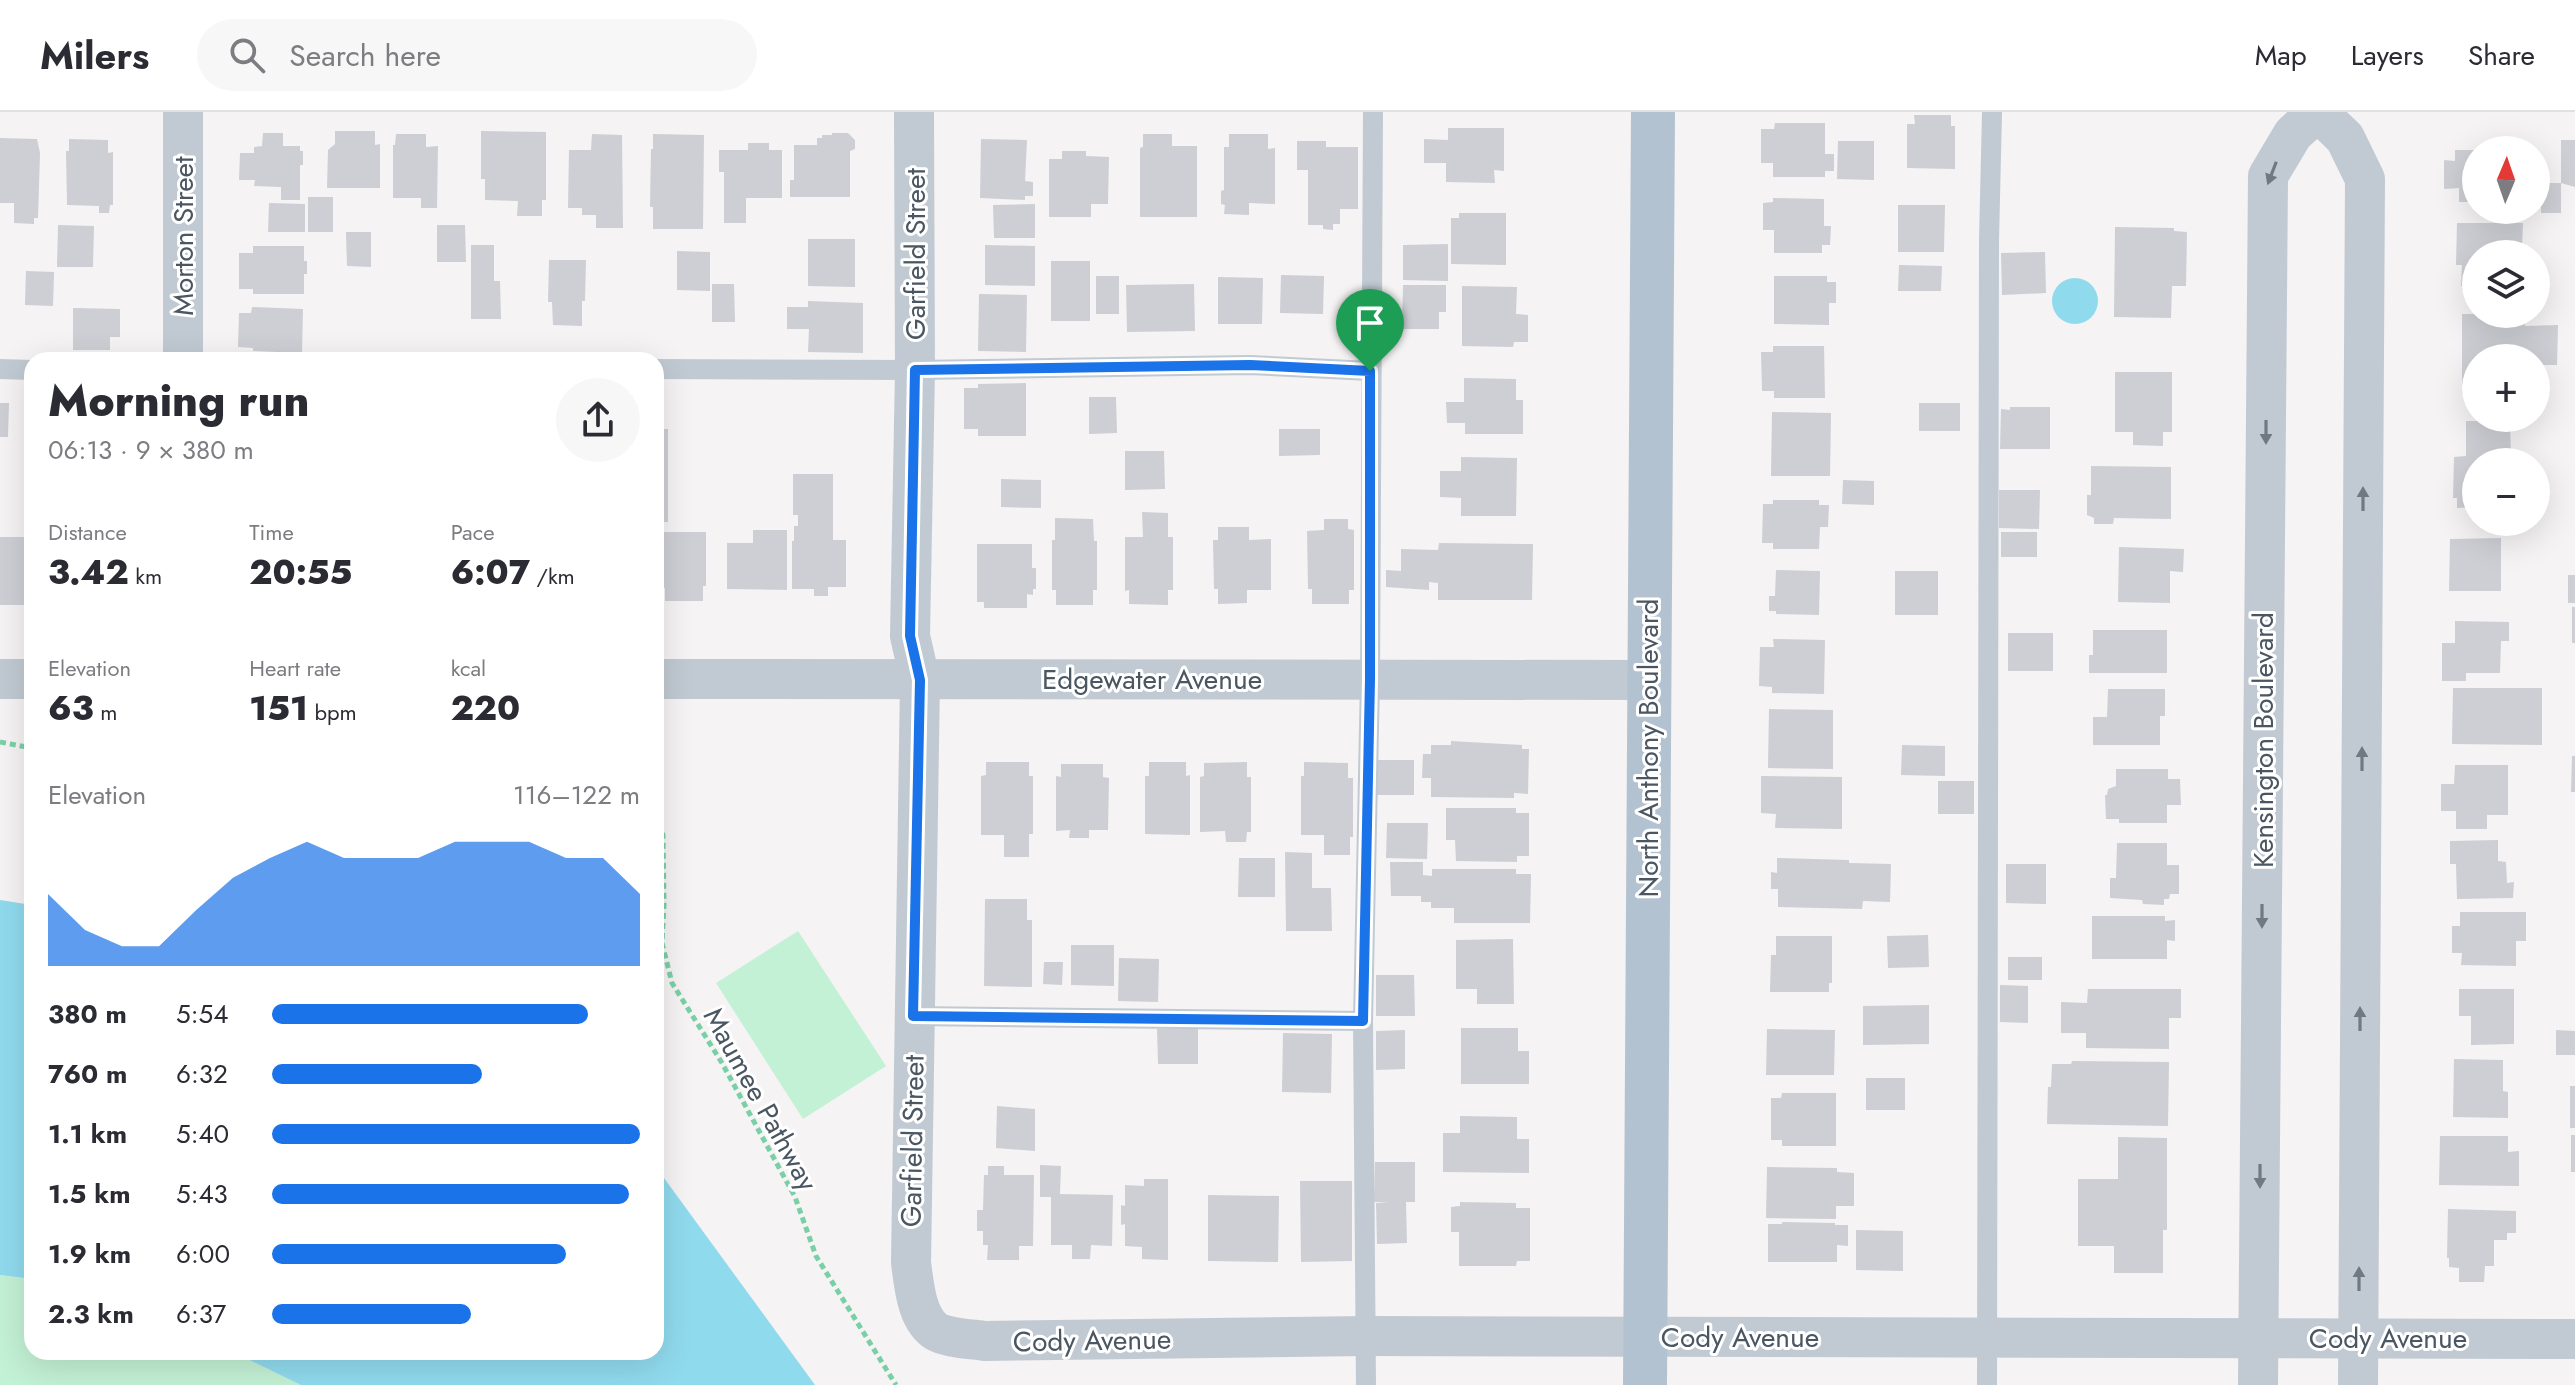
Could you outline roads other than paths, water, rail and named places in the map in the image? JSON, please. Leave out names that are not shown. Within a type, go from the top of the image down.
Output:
[{"type":"main road","name":"North Anthony Boulevard","points":[[1645,1385],[1653,112]]},
{"type":"street","name":"Morton Street","points":[[183,112],[183,352]]},
{"type":"street","name":"Garfield Street","points":[[914,112],[915,370],[910,636],[920,680],[911,1263],[918,1306]]},
{"type":"street","name":"Kensington Boulevard","points":[[2258,1385],[2268,176],[2293,134],[2318,112],[2345,138],[2365,179],[2358,1385]]},
{"type":"street","points":[[0,679],[24,679]]},
{"type":"street","name":"Edgewater Avenue","points":[[664,679],[1649,680]]},
{"type":"street","name":"Cody Avenue","points":[[918,1306],[934,1331],[985,1341],[1366,1336],[2575,1339]]},
{"type":"lane","points":[[1366,1385],[1363,1021],[1370,679],[1373,112]]},
{"type":"lane","points":[[1987,1385],[1989,241],[1992,112]]},
{"type":"lane","points":[[664,369],[915,370],[1250,365],[1370,371]]},
{"type":"lane","points":[[0,369],[24,370]]},
{"type":"lane","points":[[913,1016],[1363,1021]]},
{"type":"water","points":[[2075,278],[2091,285],[2098,301],[2091,317],[2075,324],[2059,317],[2052,301],[2059,285]]},
{"type":"water","points":[[0,900],[24,904],[24,1278],[0,1275]]},
{"type":"water","points":[[664,1178],[815,1385],[301,1385],[249,1360],[664,1360]]}]
